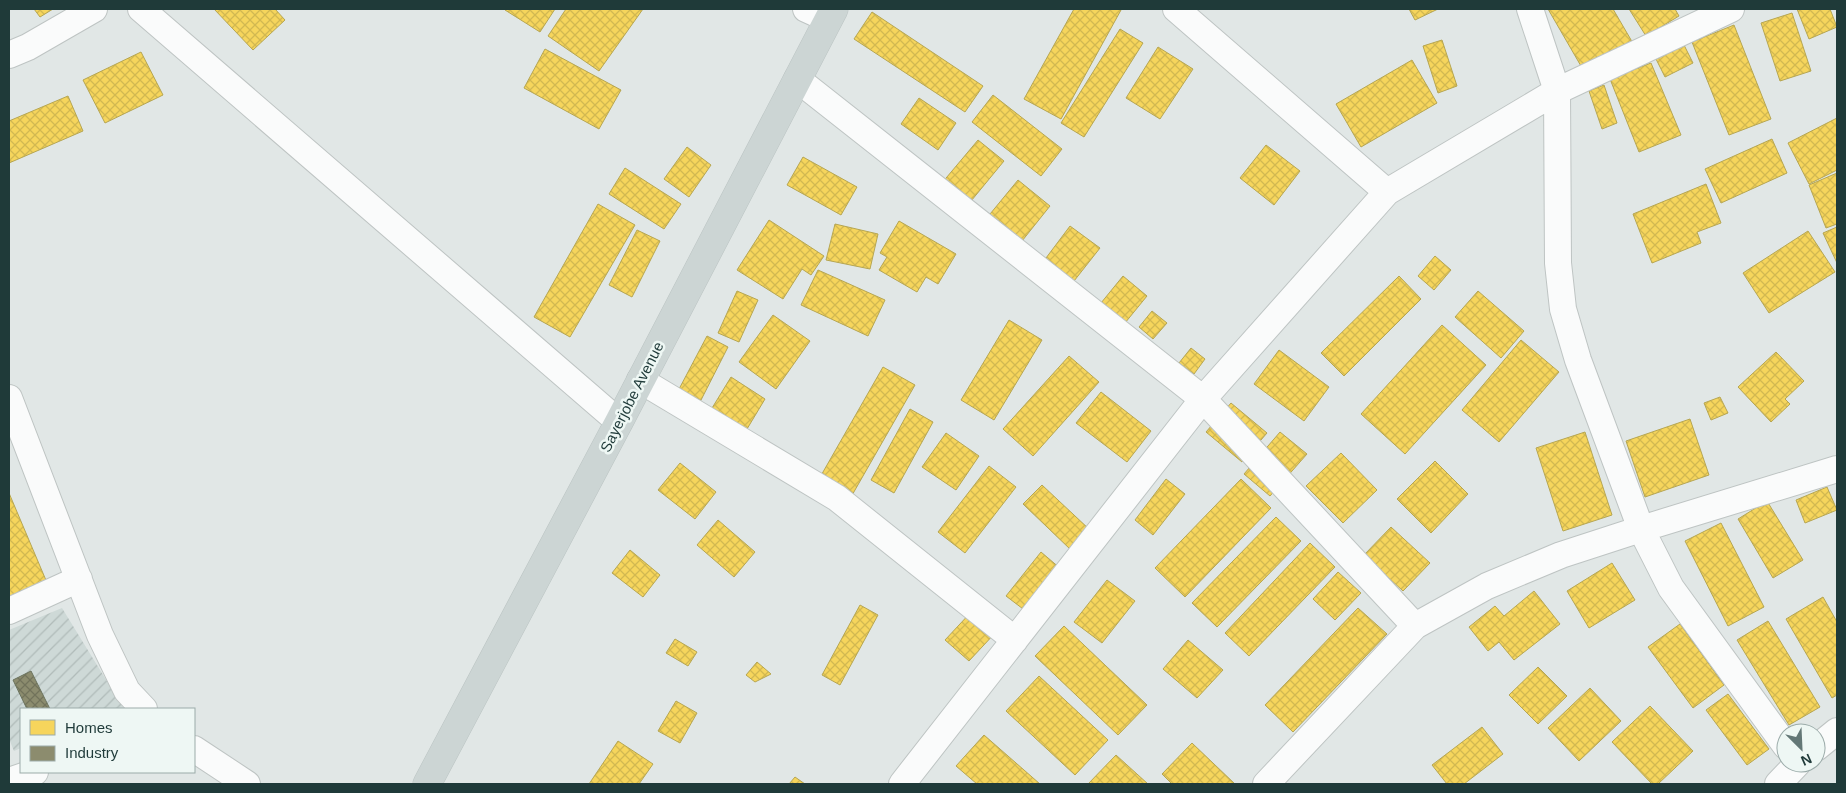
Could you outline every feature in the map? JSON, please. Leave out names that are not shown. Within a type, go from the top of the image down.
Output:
[{"type":"main road","name":"Sayerjobe Avenue","points":[[427,784],[619,422],[797,79],[822,12]]},
{"type":"street","points":[[9,54],[28,47],[94,9]]},
{"type":"street","points":[[141,9],[619,422]]},
{"type":"street","points":[[1176,9],[1387,192]]},
{"type":"street","points":[[1530,9],[1557,91],[1558,263],[1563,309],[1578,360],[1641,529],[1671,588],[1776,732]]},
{"type":"street","points":[[902,784],[1203,399],[1387,192],[1557,91],[1731,9]]},
{"type":"street","points":[[797,79],[1203,399],[1415,626]]},
{"type":"street","points":[[640,380],[837,498],[1016,640]]},
{"type":"street","points":[[9,398],[100,634],[127,691],[143,708]]},
{"type":"street","points":[[1266,784],[1415,626],[1487,586],[1561,555],[1837,469]]},
{"type":"street","points":[[9,611],[79,579]]},
{"type":"street","points":[[1826,740],[1837,731]]},
{"type":"street","points":[[195,750],[247,784]]},
{"type":"street","points":[[9,781],[32,773]]},
{"type":"street","points":[[1778,784],[1788,773]]},
{"type":"shaded area","points":[[62,608],[123,708],[20,708],[20,748],[14,751],[9,739],[9,630]]},
{"type":"building: Homes","points":[[34,9],[53,9],[40,17]]},
{"type":"building: Homes","points":[[214,9],[275,9],[285,20],[253,50]]},
{"type":"building: Homes","points":[[506,9],[555,9],[540,32]]},
{"type":"building: Homes","points":[[566,9],[643,9],[599,71],[548,36]]},
{"type":"building: Homes","points":[[1074,9],[1121,10],[1061,119],[1024,99]]},
{"type":"building: Homes","points":[[1409,9],[1438,9],[1415,20]]},
{"type":"building: Homes","points":[[1548,9],[1613,9],[1634,45],[1585,73]]},
{"type":"building: Homes","points":[[1629,9],[1675,9],[1679,16],[1646,36]]},
{"type":"building: Homes","points":[[1797,9],[1830,9],[1837,27],[1809,39]]},
{"type":"building: Homes","points":[[872,12],[983,86],[965,112],[854,39]]},
{"type":"building: Homes","points":[[1792,13],[1811,71],[1780,81],[1761,23]]},
{"type":"building: Homes","points":[[1734,25],[1771,119],[1729,135],[1692,42]]},
{"type":"building: Homes","points":[[1120,29],[1143,43],[1084,137],[1061,123]]},
{"type":"building: Homes","points":[[1442,40],[1457,86],[1438,93],[1423,46]]},
{"type":"building: Homes","points":[[1684,45],[1693,63],[1665,77],[1656,59]]},
{"type":"building: Homes","points":[[1158,47],[1193,69],[1160,119],[1126,98]]},
{"type":"building: Homes","points":[[545,49],[621,90],[599,129],[524,88]]},
{"type":"building: Homes","points":[[141,52],[163,95],[105,123],[83,80]]},
{"type":"building: Homes","points":[[1412,60],[1437,103],[1361,147],[1336,104]]},
{"type":"building: Homes","points":[[1651,63],[1681,135],[1639,152],[1610,79]]},
{"type":"building: Homes","points":[[1604,85],[1617,123],[1602,129],[1589,91]]},
{"type":"building: Homes","points":[[993,95],[1062,149],[1041,176],[972,122]]},
{"type":"building: Homes","points":[[68,96],[83,131],[9,163],[9,121]]},
{"type":"building: Homes","points":[[919,98],[956,123],[938,150],[901,124]]},
{"type":"building: Homes","points":[[1837,118],[1837,170],[1809,184],[1788,143]]},
{"type":"building: Homes","points":[[1772,139],[1787,173],[1721,203],[1705,169]]},
{"type":"building: Homes","points":[[978,140],[1004,161],[962,212],[936,190]]},
{"type":"building: Homes","points":[[1266,145],[1300,171],[1274,205],[1240,178]]},
{"type":"building: Homes","points":[[687,147],[711,165],[689,197],[664,179]]},
{"type":"building: Homes","points":[[803,157],[857,187],[841,215],[787,185]]},
{"type":"building: Homes","points":[[625,168],[681,204],[664,229],[609,194]]},
{"type":"building: Homes","points":[[1837,173],[1837,224],[1826,228],[1809,185]]},
{"type":"building: Homes","points":[[1018,180],[1050,206],[1014,251],[981,225]]},
{"type":"building: Homes","points":[[1706,184],[1721,223],[1697,232],[1701,243],[1652,263],[1633,214]]},
{"type":"building: Homes","points":[[598,204],[635,225],[570,337],[534,317]]},
{"type":"building: Homes","points":[[769,220],[824,256],[811,275],[802,269],[783,299],[737,270]]},
{"type":"building: Homes","points":[[899,221],[956,254],[938,284],[926,277],[917,292],[879,270],[887,257],[880,253]]},
{"type":"building: Homes","points":[[835,224],[878,234],[870,269],[826,260]]},
{"type":"building: Homes","points":[[1070,226],[1100,248],[1063,295],[1034,274]]},
{"type":"building: Homes","points":[[1837,227],[1837,263],[1823,233]]},
{"type":"building: Homes","points":[[637,230],[660,241],[632,297],[609,285]]},
{"type":"building: Homes","points":[[1808,231],[1835,272],[1769,313],[1743,273]]},
{"type":"building: Homes","points":[[1435,256],[1451,270],[1434,290],[1418,276]]},
{"type":"building: Homes","points":[[818,270],[885,300],[868,336],[801,305]]},
{"type":"building: Homes","points":[[1123,276],[1147,296],[1116,334],[1092,314]]},
{"type":"building: Homes","points":[[1399,276],[1421,299],[1344,376],[1321,353]]},
{"type":"building: Homes","points":[[737,291],[758,300],[739,342],[718,333]]},
{"type":"building: Homes","points":[[1478,291],[1524,331],[1501,358],[1455,317]]},
{"type":"building: Homes","points":[[1152,311],[1167,323],[1153,339],[1139,327]]},
{"type":"building: Homes","points":[[773,315],[810,341],[776,389],[739,362]]},
{"type":"building: Homes","points":[[1009,320],[1042,340],[994,420],[961,400]]},
{"type":"building: Homes","points":[[1442,325],[1486,365],[1405,454],[1361,414]]},
{"type":"building: Homes","points":[[707,336],[728,347],[700,402],[678,391]]},
{"type":"building: Homes","points":[[1521,340],[1559,372],[1499,442],[1462,410]]},
{"type":"building: Homes","points":[[1191,348],[1205,359],[1194,374],[1179,363]]},
{"type":"building: Homes","points":[[1279,350],[1329,387],[1304,421],[1254,384]]},
{"type":"building: Homes","points":[[1776,352],[1804,381],[1785,399],[1790,404],[1771,422],[1738,387]]},
{"type":"building: Homes","points":[[1069,356],[1099,382],[1033,456],[1003,429]]},
{"type":"building: Homes","points":[[883,367],[915,385],[851,497],[819,479]]},
{"type":"building: Homes","points":[[731,377],[765,399],[744,434],[709,413]]},
{"type":"building: Homes","points":[[1101,392],[1151,431],[1127,462],[1076,423]]},
{"type":"building: Homes","points":[[1720,397],[1728,413],[1711,420],[1704,403]]},
{"type":"building: Homes","points":[[1231,403],[1267,433],[1242,462],[1206,432]]},
{"type":"building: Homes","points":[[910,409],[933,422],[894,493],[871,480]]},
{"type":"building: Homes","points":[[1690,419],[1709,475],[1645,497],[1626,441]]},
{"type":"building: Homes","points":[[1280,432],[1307,454],[1270,496],[1244,474]]},
{"type":"building: Homes","points":[[1585,432],[1612,515],[1563,531],[1536,448]]},
{"type":"building: Homes","points":[[946,433],[979,456],[956,490],[922,467]]},
{"type":"building: Homes","points":[[1341,453],[1377,490],[1343,523],[1306,486]]},
{"type":"building: Homes","points":[[1435,461],[1468,494],[1431,533],[1397,499]]},
{"type":"building: Homes","points":[[680,463],[716,492],[695,519],[658,490]]},
{"type":"building: Homes","points":[[989,466],[1016,487],[965,553],[938,532]]},
{"type":"building: Homes","points":[[1166,479],[1185,494],[1153,535],[1135,520]]},
{"type":"building: Homes","points":[[1241,479],[1271,508],[1185,597],[1155,568]]},
{"type":"building: Homes","points":[[1042,485],[1090,530],[1071,550],[1023,504]]},
{"type":"building: Homes","points":[[1827,487],[1837,510],[1805,523],[1796,500]]},
{"type":"building: Homes","points":[[9,493],[48,585],[9,602]]},
{"type":"building: Homes","points":[[1767,501],[1803,560],[1773,578],[1738,519]]},
{"type":"building: Homes","points":[[1276,517],[1301,541],[1217,627],[1192,603]]},
{"type":"building: Homes","points":[[718,520],[755,552],[734,577],[697,545]]},
{"type":"building: Homes","points":[[1721,523],[1764,607],[1728,626],[1685,541]]},
{"type":"building: Homes","points":[[1391,527],[1430,563],[1403,591],[1364,555]]},
{"type":"building: Homes","points":[[1310,543],[1335,567],[1249,656],[1225,633]]},
{"type":"building: Homes","points":[[630,550],[660,575],[643,597],[612,573]]},
{"type":"building: Homes","points":[[1041,552],[1061,569],[1027,612],[1006,596]]},
{"type":"building: Homes","points":[[1612,563],[1635,600],[1589,628],[1567,591]]},
{"type":"building: Homes","points":[[1338,572],[1361,593],[1335,620],[1313,599]]},
{"type":"building: Homes","points":[[1107,580],[1135,601],[1102,643],[1074,622]]},
{"type":"building: Homes","points":[[1534,591],[1560,624],[1514,660],[1499,642],[1488,651],[1469,627],[1495,606],[1504,616]]},
{"type":"building: Homes","points":[[1823,597],[1837,622],[1837,695],[1832,698],[1786,619]]},
{"type":"building: Homes","points":[[860,605],[878,615],[840,685],[822,675]]},
{"type":"building: Homes","points":[[1358,608],[1387,634],[1293,732],[1265,705]]},
{"type":"building: Homes","points":[[973,610],[996,632],[969,661],[945,640]]},
{"type":"building: Homes","points":[[1768,621],[1820,707],[1792,723],[1788,723],[1737,640]]},
{"type":"building: Homes","points":[[1680,624],[1724,685],[1693,708],[1648,647]]},
{"type":"building: Homes","points":[[1064,626],[1147,705],[1118,735],[1035,656]]},
{"type":"building: Homes","points":[[675,639],[697,652],[688,666],[666,653]]},
{"type":"building: Homes","points":[[1188,640],[1223,670],[1197,698],[1163,669]]},
{"type":"building: Homes","points":[[757,662],[771,674],[755,682],[746,675]]},
{"type":"building: Homes","points":[[1538,667],[1567,696],[1538,724],[1509,695]]},
{"type":"building: Homes","points":[[1039,676],[1108,740],[1075,775],[1006,711]]},
{"type":"building: Homes","points":[[1590,688],[1621,721],[1579,761],[1548,728]]},
{"type":"building: Homes","points":[[1728,694],[1769,749],[1747,765],[1706,710]]},
{"type":"building: Homes","points":[[676,701],[697,713],[680,743],[658,731]]},
{"type":"building: Homes","points":[[1650,706],[1693,751],[1658,784],[1652,784],[1612,742]]},
{"type":"building: Homes","points":[[1482,727],[1503,754],[1464,784],[1447,784],[1432,765]]},
{"type":"building: Homes","points":[[984,735],[1040,784],[977,784],[956,766]]},
{"type":"building: Homes","points":[[618,741],[653,764],[639,784],[589,784]]},
{"type":"building: Homes","points":[[1192,743],[1235,784],[1172,784],[1162,774]]},
{"type":"building: Homes","points":[[1116,755],[1148,784],[1088,784]]},
{"type":"building: Homes","points":[[795,777],[805,784],[789,784]]},
{"type":"building: Industry","points":[[31,671],[50,708],[27,708],[13,680]]}]
